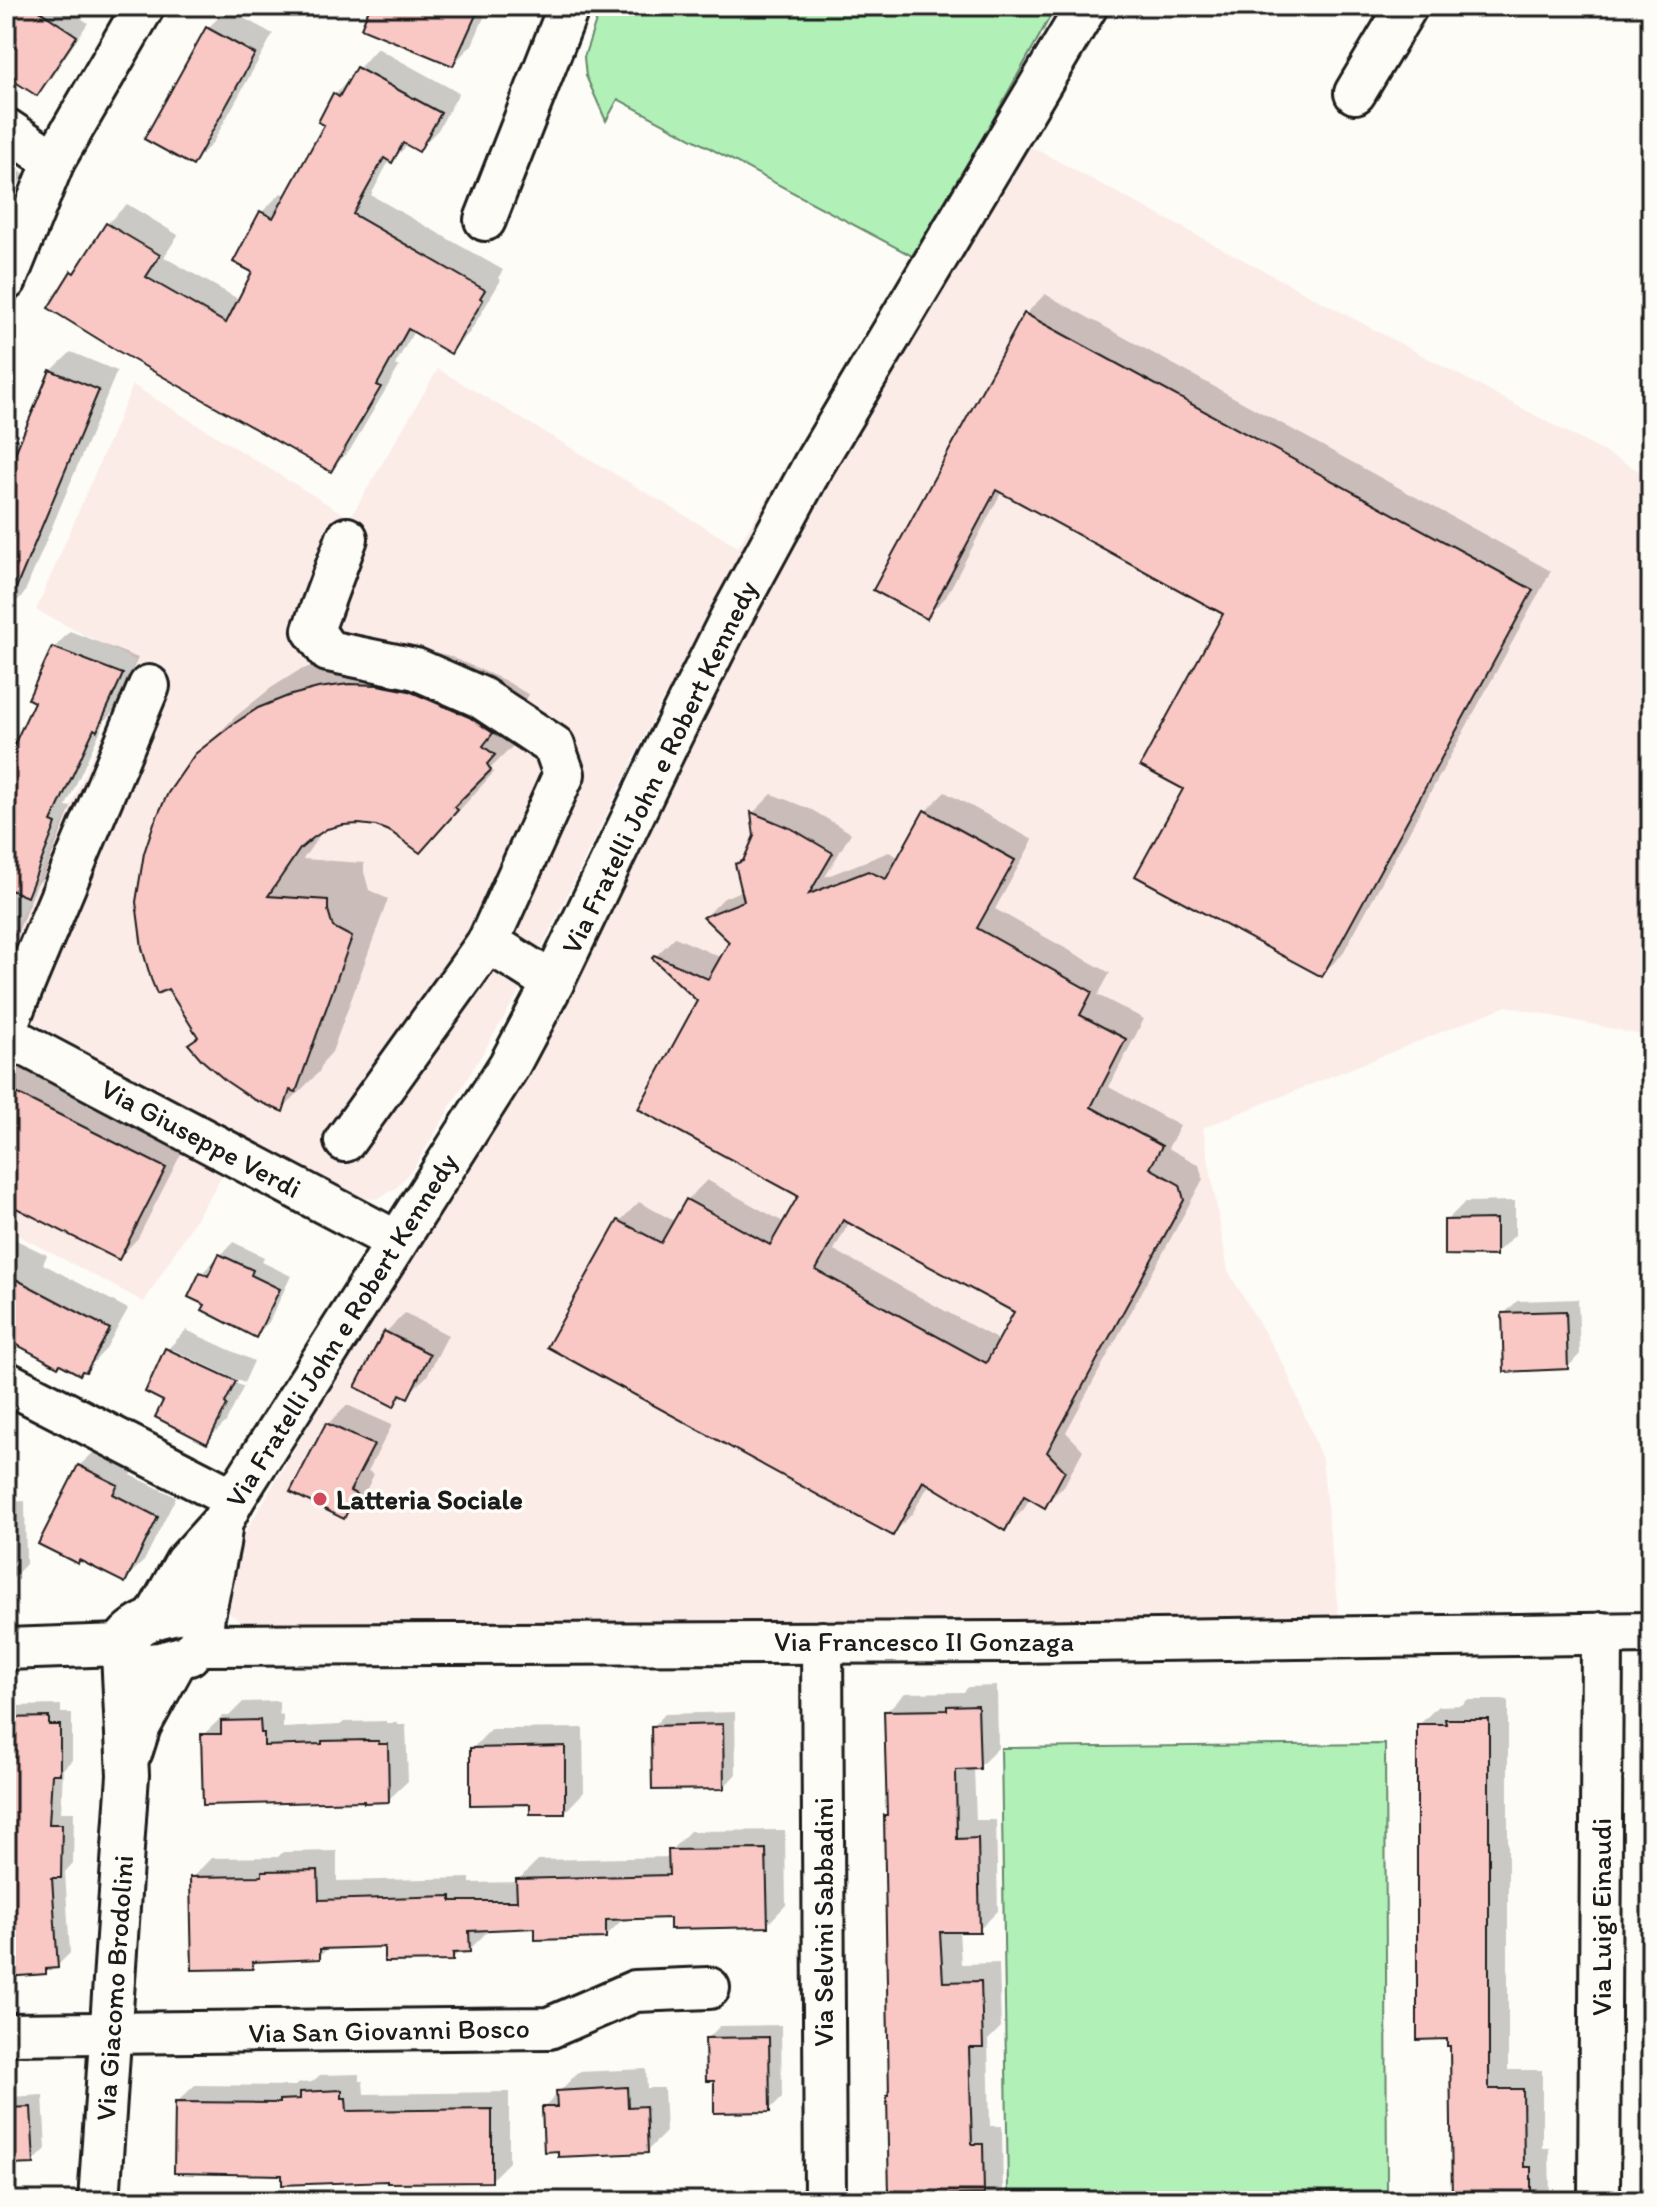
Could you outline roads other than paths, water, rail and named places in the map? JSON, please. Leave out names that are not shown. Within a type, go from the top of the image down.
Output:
[{"type":"street","points":[[6,280],[54,161],[144,6]]},
{"type":"street","points":[[485,220],[569,6]]},
{"type":"street","name":"Via Fratelli John e Robert Kennedy","points":[[155,1617],[185,1563],[228,1510],[510,1064],[553,983],[729,621],[807,477],[1087,6]]},
{"type":"street","points":[[1355,93],[1407,6]]},
{"type":"street","points":[[6,129],[54,161]]},
{"type":"street","points":[[345,1141],[488,942],[564,774],[554,746],[480,697],[416,669],[328,651],[313,630],[347,538]]},
{"type":"street","points":[[6,1027],[149,686]]},
{"type":"street","points":[[488,942],[553,983]]},
{"type":"street","name":"Via Giuseppe Verdi","points":[[6,1035],[396,1241]]},
{"type":"street","points":[[6,1382],[228,1510]]},
{"type":"street","name":"Via Fratelli John e Robert Kennedy","points":[[128,1775],[140,1726],[193,1642],[228,1510]]},
{"type":"street","name":"Via Francesco II Gonzaga","points":[[155,1617],[188,1611],[197,1614],[193,1642]]},
{"type":"street","points":[[128,1775],[121,1649],[127,1635],[155,1617]]},
{"type":"street","name":"Via Luigi Einaudi","points":[[1599,2201],[1602,1633]]},
{"type":"street","name":"Via Francesco II Gonzaga","points":[[121,1649],[136,1665],[193,1642],[998,1642],[1651,1633]]},
{"type":"street","name":"Via Selvini Sabbadini","points":[[822,1642],[825,2201]]},
{"type":"street","points":[[6,1649],[121,1649]]},
{"type":"street","name":"Via Giacomo Brodolini","points":[[99,2201],[128,1775]]},
{"type":"street","name":"Via San Giovanni Bosco","points":[[6,2034],[549,2028],[635,1991],[709,1988]]},
{"type":"place","name":"Latteria Sociale","points":[[320,1499]]}]
